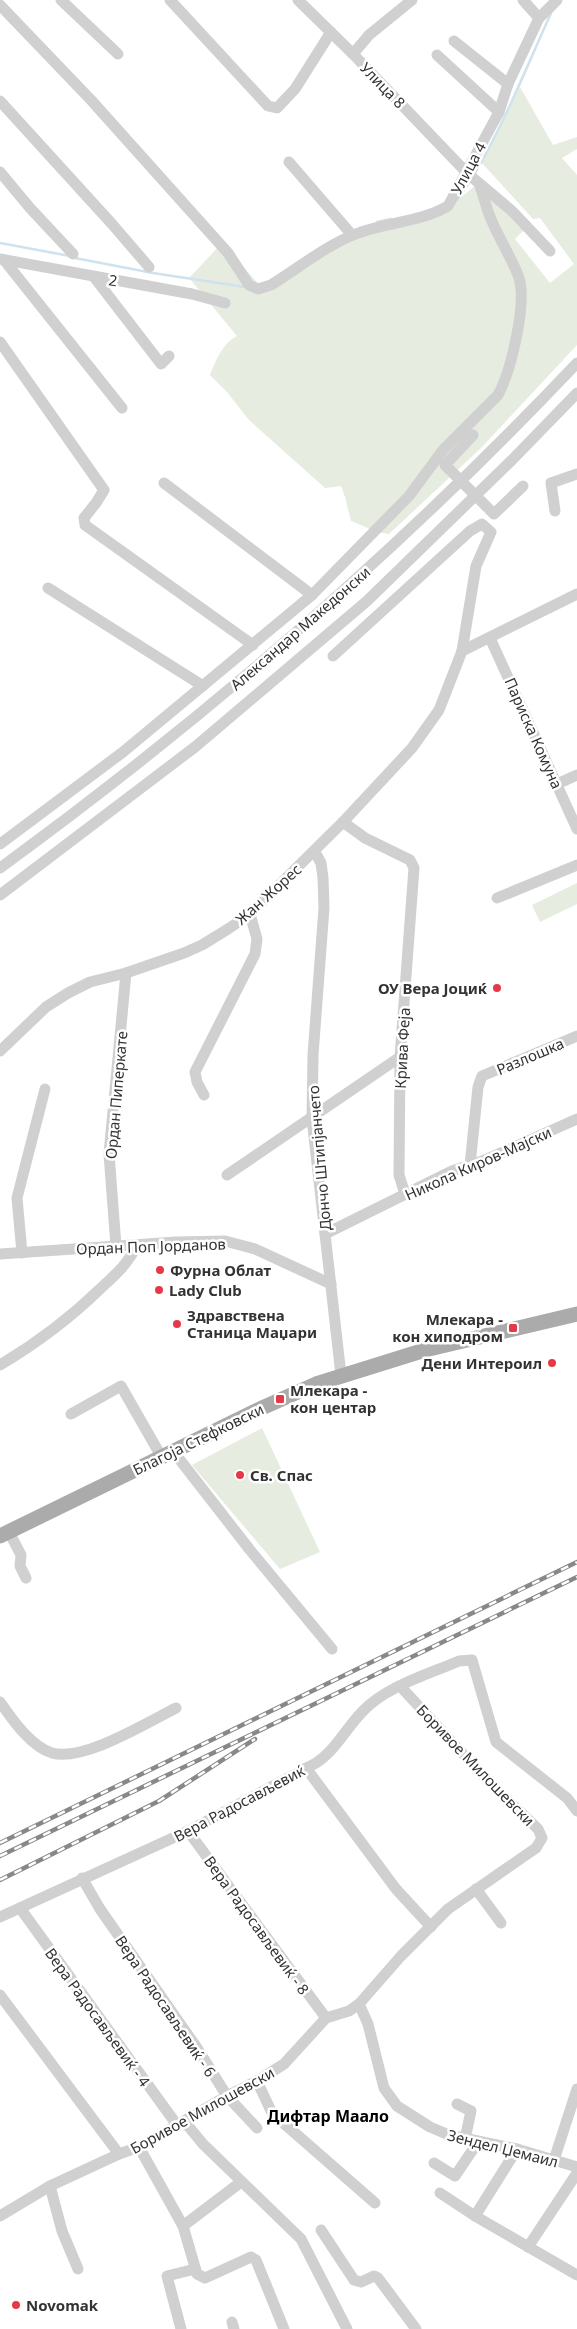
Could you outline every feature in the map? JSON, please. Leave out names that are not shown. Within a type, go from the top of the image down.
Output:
[{"type":"main road","name":"Благоја Стефковски","points":[[4,1534],[283,1398],[341,1375],[450,1343],[577,1314]]},
{"type":"street","points":[[61,0],[118,54]]},
{"type":"street","points":[[170,0],[268,106],[277,108],[295,89],[331,32]]},
{"type":"street","name":"Улица 8","points":[[298,0],[353,54],[480,186],[512,211],[550,251]]},
{"type":"street","points":[[353,54],[370,35],[412,0]]},
{"type":"street","points":[[523,0],[539,18]]},
{"type":"street","name":"Улица 4","points":[[0,5],[91,100],[228,253],[249,284],[258,289],[271,285],[352,235],[378,226],[437,212],[448,206],[499,112],[508,84],[539,18],[558,0]]},
{"type":"street","points":[[454,41],[508,84]]},
{"type":"street","points":[[437,56],[499,112]]},
{"type":"street","points":[[0,102],[149,267]]},
{"type":"street","points":[[289,162],[352,235]]},
{"type":"street","points":[[0,172],[72,254]]},
{"type":"street","points":[[0,844],[123,752],[312,595],[409,496],[443,450],[491,404],[504,385],[512,357],[521,290],[518,277],[490,218],[480,186]]},
{"type":"street","points":[[2,260],[122,408]]},
{"type":"street","name":"2","points":[[2,260],[192,294],[225,303]]},
{"type":"street","points":[[94,277],[161,364],[169,356]]},
{"type":"street","points":[[0,342],[103,489],[103,493],[84,518],[85,525],[253,645]]},
{"type":"street","name":"Александар Македонски","points":[[0,868],[170,739],[280,648],[398,542],[577,363]]},
{"type":"street","name":"Александар Македонски","points":[[0,895],[32,873],[195,747],[367,601],[512,460],[577,393]]},
{"type":"street","points":[[473,435],[445,465],[494,514],[523,486]]},
{"type":"street","points":[[555,512],[551,482],[577,474]]},
{"type":"street","points":[[164,483],[312,595]]},
{"type":"street","name":"Жан Жорес","points":[[0,1051],[46,1008],[68,993],[90,982],[126,973],[202,945],[250,914],[315,852],[412,748],[439,710],[462,651],[476,566],[491,532],[482,524],[470,531],[333,656]]},
{"type":"street","points":[[48,588],[204,686]]},
{"type":"street","points":[[462,651],[577,594]]},
{"type":"street","name":"Париска Комуна","points":[[490,638],[577,829]]},
{"type":"street","points":[[557,784],[577,774]]},
{"type":"street","name":"Крива Феја","points":[[343,822],[365,838],[405,857],[412,863],[400,1057],[399,1175],[405,1194]]},
{"type":"street","name":"Дончо Штипјанчето","points":[[315,852],[322,871],[324,908],[313,1054],[312,1119],[341,1375]]},
{"type":"street","points":[[497,898],[577,865]]},
{"type":"street","points":[[204,1095],[197,1082],[195,1072],[257,947],[250,914]]},
{"type":"street","name":"Ордан Пиперкате","points":[[116,1246],[109,1154],[126,973]]},
{"type":"street","name":"Разлошка","points":[[470,1165],[478,1087],[482,1076],[577,1036]]},
{"type":"street","points":[[228,1175],[400,1057]]},
{"type":"street","points":[[22,1253],[17,1198],[45,1089]]},
{"type":"street","name":"Никола Киров-Мајски","points":[[325,1234],[452,1170],[470,1165],[577,1119]]},
{"type":"street","name":"Ордан Поп Јорданов","points":[[0,1254],[211,1241],[235,1243],[255,1249],[331,1284]]},
{"type":"street","points":[[0,1365],[41,1340],[76,1312],[129,1261],[137,1245]]},
{"type":"street","points":[[71,1414],[121,1386],[167,1454],[332,1649]]},
{"type":"street","points":[[4,1534],[21,1555],[20,1566],[26,1578]]},
{"type":"street","name":"Вера Радосављевиќ","points":[[0,1917],[188,1831],[306,1768],[326,1756],[362,1712],[383,1694],[459,1661],[472,1660],[496,1742],[568,1798],[577,1811]]},
{"type":"street","name":"Боривое Милошевски","points":[[0,2216],[50,2186],[119,2154],[140,2147],[227,2096],[258,2081],[284,2064],[326,2018],[349,2011],[359,2004],[448,1909],[536,1848],[542,1838],[540,1833],[488,1781],[400,1687]]},
{"type":"street","points":[[2,1709],[37,1744],[50,1753],[61,1755],[85,1752],[176,1708]]},
{"type":"street","points":[[306,1768],[396,1889],[431,1927]]},
{"type":"street","name":"Вера Радосављевиќ - 8","points":[[188,1831],[326,2018]]},
{"type":"street","name":"Вера Радосављевиќ - 6","points":[[82,1878],[100,1909],[197,2048],[227,2096],[257,2128]]},
{"type":"street","points":[[476,1889],[501,1922]]},
{"type":"street","name":"Вера Радосављевиќ - 4","points":[[20,1908],[180,2123],[301,2239],[347,2329]]},
{"type":"street","points":[[0,1995],[119,2154]]},
{"type":"street","name":"Зендел Џемаил","points":[[359,2004],[368,2024],[384,2088],[397,2106],[430,2127],[449,2135],[518,2149],[577,2167]]},
{"type":"street","points":[[258,2081],[272,2113],[375,2203]]},
{"type":"street","points":[[554,2160],[577,2089]]},
{"type":"street","points":[[457,2104],[471,2111],[465,2139]]},
{"type":"street","points":[[434,2163],[455,2176],[478,2142]]},
{"type":"street","points":[[140,2147],[182,2226],[195,2269],[200,2276],[205,2278],[251,2258],[256,2260],[284,2329]]},
{"type":"street","points":[[475,2216],[518,2149]]},
{"type":"street","points":[[528,2248],[577,2173]]},
{"type":"street","points":[[182,2226],[241,2182]]},
{"type":"street","points":[[50,2186],[62,2231],[78,2269]]},
{"type":"street","points":[[440,2193],[475,2216],[577,2276]]},
{"type":"street","points":[[321,2230],[354,2280],[361,2282],[374,2276],[378,2278],[416,2329]]},
{"type":"street","points":[[181,2329],[166,2276],[195,2269]]},
{"type":"shaded area","points":[[520,87],[553,145],[577,137],[577,149],[562,158],[577,175],[577,345],[482,447],[389,534],[375,531],[351,521],[341,486],[325,488],[249,420],[227,392],[210,375],[223,348],[237,336],[189,278],[222,243],[261,287],[349,232],[383,220],[446,209],[475,186],[526,228],[515,239],[550,283],[574,264],[540,218],[533,219],[481,162]]},
{"type":"shaded area","points":[[577,883],[577,904],[540,922],[532,905]]},
{"type":"shaded area","points":[[262,1428],[320,1552],[280,1569],[192,1465]]},
{"type":"waterway","points":[[474,175],[506,114],[552,11]]},
{"type":"waterway","points":[[457,200],[471,180]]},
{"type":"waterway","points":[[377,222],[391,219]]},
{"type":"waterway","points":[[0,243],[70,256]]},
{"type":"waterway","points":[[75,258],[153,273],[245,287]]},
{"type":"railway","points":[[0,1843],[577,1562]]},
{"type":"railway","points":[[0,1856],[577,1577]]},
{"type":"railway","points":[[0,1880],[159,1801],[255,1739]]},
{"type":"place","name":"ОУ Вера Јоциќ","points":[[497,988]]},
{"type":"place","name":"Фурна Облат","points":[[160,1270]]},
{"type":"place","name":"Lady Club","points":[[159,1290]]},
{"type":"place","name":"Здравствена Станица Маџари","points":[[177,1324]]},
{"type":"place","name":"Млекара - кон хиподром","points":[[513,1328]]},
{"type":"place","name":"Дени Интероил","points":[[552,1363]]},
{"type":"place","name":"Млекара - кон центар","points":[[280,1399]]},
{"type":"place","name":"Св. Спас","points":[[240,1475]]},
{"type":"place","name":"Novomak","points":[[16,2305]]},
{"type":"district","name":"Дифтар Маало","points":[[328,2116]]}]
